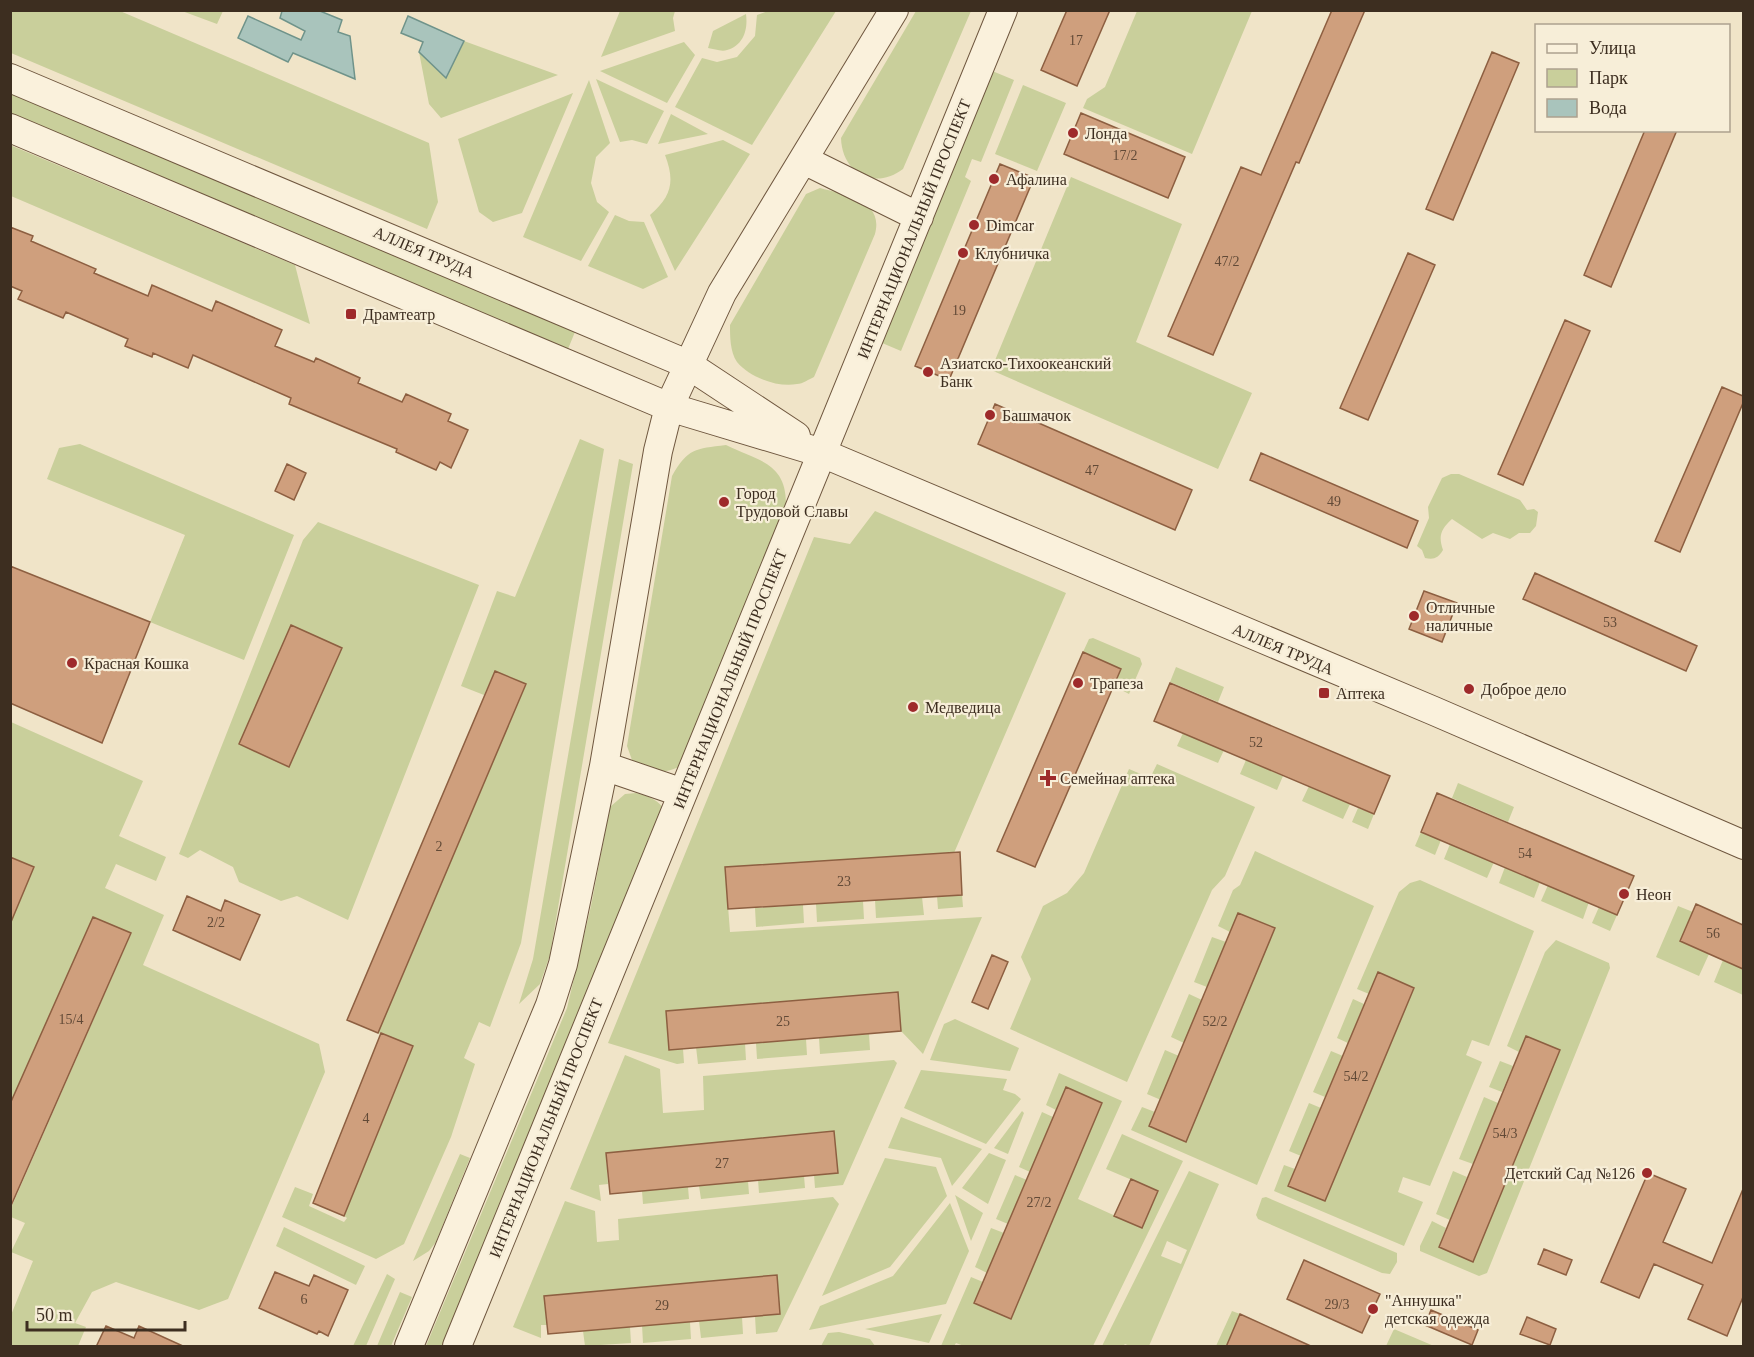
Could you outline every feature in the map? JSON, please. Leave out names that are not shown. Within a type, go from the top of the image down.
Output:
[{"type":"main road","points":[[409,1347],[550,1005],[563,964],[604,766],[658,452],[669,407],[687,364],[722,293],[894,10]]},
{"type":"main road","name":"ИНТЕРНАЦИОНАЛЬНЫЙ ПРОСПЕКТ","points":[[457,1347],[1003,10]]},
{"type":"main road","name":"АЛЛЕЯ ТРУДА","points":[[10,78],[687,364],[822,453]]},
{"type":"main road","name":"АЛЛЕЯ ТРУДА","points":[[10,128],[669,407],[822,453],[1168,601],[1434,711],[1743,845]]},
{"type":"main road","points":[[804,160],[918,217]]},
{"type":"main road","points":[[604,766],[683,794]]},
{"type":"green space","points":[[223,10],[217,24],[182,11]]},
{"type":"green space","points":[[10,11],[120,11],[429,143],[438,202],[427,229],[11,53]]},
{"type":"green space","points":[[620,11],[675,11],[673,18],[675,31],[601,57]]},
{"type":"green space","points":[[768,11],[836,11],[752,145],[675,107],[702,58],[717,62],[737,57],[755,36],[757,15]]},
{"type":"green space","points":[[916,11],[971,11],[903,169],[892,175],[871,178],[853,169],[847,161],[841,138]]},
{"type":"green space","points":[[1137,11],[1252,11],[1192,154],[1083,108],[1087,99],[1105,87]]},
{"type":"green space","points":[[746,14],[744,36],[733,48],[720,51],[708,48],[713,31]]},
{"type":"green space","points":[[464,41],[558,75],[441,118],[429,104],[419,52],[446,77]]},
{"type":"green space","points":[[684,42],[695,55],[667,103],[600,71]]},
{"type":"green space","points":[[985,68],[1014,80],[981,162],[972,159],[965,177],[971,181],[901,351],[875,340]]},
{"type":"green space","points":[[596,79],[664,111],[647,144],[632,140],[620,142]]},
{"type":"green space","points":[[589,80],[610,143],[596,157],[591,183],[597,202],[609,212],[581,261],[523,237]]},
{"type":"green space","points":[[1023,85],[1066,103],[1037,171],[995,154]]},
{"type":"green space","points":[[10,90],[577,327],[568,349],[11,114]]},
{"type":"green space","points":[[573,93],[522,213],[493,222],[479,212],[458,139]]},
{"type":"green space","points":[[671,114],[708,134],[658,144]]},
{"type":"green space","points":[[723,140],[750,154],[675,271],[650,215],[663,201],[670,188],[670,173],[665,155]]},
{"type":"green space","points":[[10,145],[295,265],[310,324],[11,196]]},
{"type":"green space","points":[[1071,177],[1182,224],[1136,342],[1252,393],[1218,469],[991,370]]},
{"type":"green space","points":[[820,188],[851,197],[868,206],[874,213],[875,234],[814,377],[799,384],[773,383],[756,377],[737,362],[730,339],[730,325],[806,194]]},
{"type":"green space","points":[[615,215],[629,221],[644,222],[668,277],[643,289],[588,266]]},
{"type":"green space","points":[[580,439],[604,449],[521,943],[490,1027],[479,1022],[464,1058],[475,1064],[451,1137],[404,1244],[376,1259],[282,1217],[295,1187],[313,1194],[309,1206],[344,1222],[347,1218],[344,1216],[413,1047],[378,1033],[526,684],[495,671],[484,695],[461,686],[497,591],[515,597]]},
{"type":"green space","points":[[80,444],[294,535],[244,660],[150,622],[185,535],[47,479],[59,448]]},
{"type":"green space","points":[[726,445],[759,460],[775,471],[785,490],[786,504],[690,761],[667,771],[655,770],[632,760],[627,746],[672,476],[683,460],[693,451]]},
{"type":"green space","points":[[619,459],[633,464],[550,955],[540,984],[519,1004],[533,959]]},
{"type":"green space","points":[[1451,474],[1459,474],[1520,500],[1527,510],[1534,509],[1538,512],[1536,526],[1530,533],[1519,533],[1510,539],[1493,533],[1482,539],[1452,519],[1442,533],[1443,550],[1441,553],[1436,558],[1425,558],[1422,550],[1417,546],[1429,518],[1428,507],[1442,478]]},
{"type":"green space","points":[[875,511],[1066,593],[954,853],[725,867],[730,932],[982,917],[923,1054],[901,1031],[897,993],[666,1011],[669,1049],[683,1049],[684,1063],[677,1064],[608,1043],[814,537],[850,544]]},
{"type":"green space","points":[[318,522],[479,585],[348,920],[297,896],[281,901],[239,882],[233,867],[200,850],[188,858],[179,854],[303,540]]},
{"type":"green space","points":[[1093,638],[1140,658],[1142,664],[1129,694],[1114,686],[1121,669],[1083,652],[1089,639]]},
{"type":"green space","points":[[1176,667],[1224,687],[1218,702],[1170,682]]},
{"type":"green space","points":[[11,722],[143,781],[119,836],[166,857],[156,881],[116,864],[105,888],[164,915],[143,965],[319,1044],[325,1072],[228,1299],[199,1310],[116,1282],[92,1292],[75,1323],[86,1327],[78,1346],[11,1346],[11,1315],[33,1261],[11,1252],[25,1223],[11,1217],[11,1208],[131,934],[93,917],[11,1104],[11,898],[34,867],[11,857]]},
{"type":"green space","points":[[1183,733],[1224,750],[1218,763],[1177,746]]},
{"type":"green space","points":[[1246,760],[1283,776],[1277,790],[1240,774]]},
{"type":"green space","points":[[1157,764],[1255,807],[1225,876],[1212,890],[1127,1082],[1010,1029],[1031,979],[1021,957],[1043,906],[1067,893],[1084,873],[1129,769],[1150,778]]},
{"type":"green space","points":[[1458,783],[1514,807],[1508,822],[1452,798]]},
{"type":"green space","points":[[1309,786],[1350,804],[1343,819],[1302,801]]},
{"type":"green space","points":[[636,793],[653,799],[666,812],[515,1180],[442,1346],[426,1346],[567,1008],[591,906],[610,807],[625,794]]},
{"type":"green space","points":[[1358,808],[1374,814],[1368,829],[1352,822]]},
{"type":"green space","points":[[1421,832],[1441,840],[1435,855],[1415,846]]},
{"type":"green space","points":[[1450,844],[1494,862],[1487,878],[1444,859]]},
{"type":"green space","points":[[1255,851],[1374,906],[1257,1185],[1131,1130],[1142,1107],[1155,1112],[1150,1126],[1186,1142],[1230,932],[1218,926],[1233,890],[1240,885]]},
{"type":"green space","points":[[1505,867],[1540,882],[1534,898],[1499,883]]},
{"type":"green space","points":[[1420,880],[1534,931],[1489,1046],[1472,1040],[1466,1055],[1482,1062],[1430,1186],[1403,1177],[1398,1192],[1423,1202],[1404,1246],[1274,1191],[1284,1165],[1295,1169],[1288,1186],[1325,1201],[1414,988],[1378,972],[1369,994],[1357,989],[1399,892],[1410,883]]},
{"type":"green space","points":[[1548,885],[1589,902],[1583,919],[1541,901]]},
{"type":"green space","points":[[962,895],[963,907],[938,909],[937,896]]},
{"type":"green space","points":[[922,897],[924,915],[876,918],[875,900]]},
{"type":"green space","points":[[863,901],[864,919],[817,922],[816,904]]},
{"type":"green space","points":[[803,905],[804,923],[756,927],[755,908]]},
{"type":"green space","points":[[1678,906],[1693,912],[1680,941],[1709,954],[1699,976],[1656,957]]},
{"type":"green space","points":[[1599,907],[1617,915],[1610,931],[1592,923]]},
{"type":"green space","points":[[1212,937],[1226,942],[1207,987],[1194,982]]},
{"type":"green space","points":[[1556,940],[1609,963],[1610,968],[1487,1273],[1479,1276],[1420,1251],[1420,1246],[1432,1221],[1446,1228],[1439,1247],[1472,1261],[1560,1050],[1526,1036],[1519,1052],[1507,1046],[1545,952]]},
{"type":"green space","points":[[1723,960],[1743,969],[1743,995],[1714,982]]},
{"type":"green space","points":[[1189,994],[1202,1000],[1184,1043],[1171,1037]]},
{"type":"green space","points":[[1353,999],[1364,1004],[1348,1043],[1337,1038]]},
{"type":"green space","points":[[955,1019],[1019,1048],[1010,1071],[930,1060],[944,1024]]},
{"type":"green space","points":[[869,1034],[870,1050],[820,1054],[819,1038]]},
{"type":"green space","points":[[806,1039],[807,1055],[757,1059],[756,1043]]},
{"type":"green space","points":[[745,1043],[746,1060],[698,1064],[696,1047]]},
{"type":"green space","points":[[1165,1050],[1179,1056],[1161,1100],[1147,1094]]},
{"type":"green space","points":[[1331,1051],[1343,1056],[1325,1097],[1313,1092]]},
{"type":"green space","points":[[625,1055],[660,1069],[663,1113],[704,1110],[703,1076],[894,1060],[897,1063],[843,1185],[815,1188],[814,1175],[838,1172],[834,1131],[606,1153],[608,1184],[599,1185],[601,1201],[570,1189]]},
{"type":"green space","points":[[1500,1061],[1513,1066],[1502,1092],[1489,1087]]},
{"type":"green space","points":[[921,1070],[1007,1079],[1003,1090],[1021,1099],[986,1144],[904,1108]]},
{"type":"green space","points":[[1059,1073],[1122,1101],[1078,1199],[1142,1228],[1158,1191],[1106,1169],[1122,1134],[1183,1161],[1093,1346],[964,1346],[956,1343],[954,1346],[941,1346],[971,1277],[983,1282],[1011,1318],[1102,1103],[1066,1087],[1056,1110],[1046,1105]]},
{"type":"green space","points":[[1484,1097],[1498,1103],[1473,1164],[1459,1159]]},
{"type":"green space","points":[[1309,1103],[1321,1108],[1301,1156],[1289,1151]]},
{"type":"green space","points":[[1022,1111],[1024,1113],[1008,1154],[994,1148]]},
{"type":"green space","points":[[1042,1112],[1053,1117],[1030,1172],[1019,1167]]},
{"type":"green space","points":[[901,1117],[982,1149],[952,1186],[941,1158],[888,1148]]},
{"type":"green space","points":[[989,1153],[1006,1160],[988,1204],[962,1188]]},
{"type":"green space","points":[[460,1154],[470,1158],[436,1242],[429,1251],[413,1261]]},
{"type":"green space","points":[[885,1158],[936,1167],[947,1196],[890,1267],[822,1296]]},
{"type":"green space","points":[[1189,1171],[1219,1184],[1149,1346],[1125,1344],[1123,1346],[1102,1346]],"holes":[[[1167,1241],[1187,1250],[1181,1264],[1161,1256]]]},
{"type":"green space","points":[[1453,1171],[1467,1177],[1450,1220],[1436,1214]]},
{"type":"green space","points":[[1015,1175],[1027,1180],[1008,1224],[996,1219]]},
{"type":"green space","points":[[804,1176],[805,1188],[759,1193],[758,1180]]},
{"type":"green space","points":[[748,1181],[749,1194],[701,1199],[699,1186]]},
{"type":"green space","points":[[688,1187],[689,1199],[643,1204],[642,1191]]},
{"type":"green space","points":[[955,1195],[983,1213],[971,1241]]},
{"type":"green space","points":[[833,1197],[839,1204],[777,1332],[756,1334],[755,1316],[776,1275],[545,1296],[547,1325],[541,1325],[541,1338],[513,1327],[565,1201],[595,1211],[597,1242],[619,1240],[618,1219]]},
{"type":"green space","points":[[1266,1197],[1397,1253],[1397,1262],[1390,1274],[1382,1273],[1258,1219],[1256,1215],[1262,1198]]},
{"type":"green space","points":[[950,1203],[969,1251],[946,1304],[809,1330],[820,1306],[893,1276]]},
{"type":"green space","points":[[284,1227],[365,1266],[356,1285],[276,1246]]},
{"type":"green space","points":[[991,1228],[1004,1233],[987,1273],[975,1267]]},
{"type":"green space","points":[[387,1274],[395,1279],[366,1346],[353,1346]]},
{"type":"green space","points":[[400,1292],[412,1297],[391,1346],[377,1346]]},
{"type":"green space","points":[[1232,1311],[1240,1314],[1226,1346],[1216,1346]]},
{"type":"green space","points":[[942,1314],[929,1343],[865,1329]]},
{"type":"green space","points":[[742,1317],[743,1334],[701,1338],[699,1321]]},
{"type":"green space","points":[[690,1322],[691,1339],[643,1343],[642,1325]]},
{"type":"green space","points":[[630,1327],[631,1343],[585,1346],[583,1331]]},
{"type":"green space","points":[[1394,1329],[1434,1346],[1386,1346]]},
{"type":"green space","points":[[839,1332],[870,1339],[875,1346],[821,1346],[828,1333]]},
{"type":"water","points":[[282,11],[320,11],[342,20],[338,32],[350,36],[355,79],[293,53],[288,62],[238,38],[248,16],[301,40],[305,31],[280,18]]},
{"type":"water","points":[[408,16],[464,41],[446,78],[419,52],[423,42],[401,33]]},
{"type":"building","points":[[1067,10],[1110,10],[1077,86],[1041,70]]},
{"type":"building","points":[[1332,10],[1365,10],[1299,163],[1296,162],[1213,355],[1168,336],[1241,167],[1261,175]]},
{"type":"building","points":[[1492,52],[1519,63],[1453,220],[1426,209]]},
{"type":"building","points":[[1081,113],[1185,157],[1168,198],[1064,154]]},
{"type":"building","points":[[1644,132],[1676,132],[1611,287],[1584,275]]},
{"type":"building","points":[[1000,164],[1034,178],[949,380],[915,366]]},
{"type":"building","points":[[10,227],[33,236],[31,241],[96,269],[94,273],[148,296],[152,285],[212,311],[216,301],[282,330],[275,346],[314,362],[316,358],[360,378],[358,383],[402,402],[406,394],[451,414],[448,421],[468,430],[451,468],[440,462],[436,470],[396,452],[397,449],[289,404],[291,398],[193,355],[188,368],[153,353],[152,357],[125,346],[128,339],[66,312],[63,318],[18,299],[22,291],[10,286]]},
{"type":"building","points":[[1408,253],[1435,265],[1368,420],[1340,408]]},
{"type":"building","points":[[1565,320],[1590,331],[1523,485],[1498,474]]},
{"type":"building","points":[[1722,387],[1743,396],[1743,403],[1680,552],[1655,541]]},
{"type":"building","points":[[995,404],[1192,490],[1175,530],[978,444]]},
{"type":"building","points":[[1261,453],[1418,521],[1407,548],[1250,480]]},
{"type":"building","points":[[287,464],[306,473],[294,500],[275,491]]},
{"type":"building","name":"Красная Кошка","points":[[10,566],[150,622],[102,743],[10,703]]},
{"type":"building","points":[[1535,573],[1697,646],[1686,671],[1523,599]]},
{"type":"building","points":[[1424,591],[1457,603],[1442,642],[1409,629]]},
{"type":"building","points":[[291,625],[342,648],[289,767],[239,744]]},
{"type":"building","points":[[1083,652],[1121,669],[1035,867],[997,851]]},
{"type":"building","points":[[495,671],[526,684],[378,1033],[347,1020]]},
{"type":"building","points":[[1170,683],[1390,776],[1374,814],[1154,721]]},
{"type":"building","points":[[1437,793],[1634,876],[1617,915],[1421,832]]},
{"type":"building","points":[[960,852],[962,895],[728,909],[725,867]]},
{"type":"building","points":[[10,857],[34,867],[11,922],[10,922]]},
{"type":"building","points":[[187,896],[221,911],[225,900],[260,915],[240,960],[173,930]]},
{"type":"building","points":[[1696,904],[1743,925],[1743,969],[1680,941]]},
{"type":"building","points":[[1238,913],[1275,928],[1186,1142],[1149,1126]]},
{"type":"building","points":[[93,917],[131,933],[10,1208],[10,1104]]},
{"type":"building","points":[[992,955],[1008,962],[988,1009],[972,1002]]},
{"type":"building","points":[[1378,972],[1414,988],[1325,1201],[1288,1186]]},
{"type":"building","points":[[898,992],[901,1031],[669,1050],[666,1011]]},
{"type":"building","points":[[381,1033],[413,1046],[344,1216],[313,1203]]},
{"type":"building","points":[[1526,1036],[1560,1050],[1473,1262],[1439,1247]]},
{"type":"building","points":[[1066,1087],[1102,1103],[1011,1319],[974,1303]]},
{"type":"building","points":[[834,1131],[838,1173],[610,1194],[606,1153]]},
{"type":"building","points":[[1648,1173],[1686,1189],[1663,1242],[1712,1263],[1743,1189],[1743,1297],[1727,1336],[1688,1319],[1703,1285],[1654,1264],[1639,1298],[1601,1282]]},
{"type":"building","points":[[1131,1179],[1158,1191],[1142,1228],[1114,1216]]},
{"type":"building","points":[[1544,1249],[1572,1260],[1566,1275],[1538,1264]]},
{"type":"building","points":[[1304,1260],[1380,1294],[1362,1333],[1287,1299]]},
{"type":"building","points":[[275,1272],[309,1286],[314,1275],[348,1290],[328,1336],[319,1331],[317,1334],[259,1308]]},
{"type":"building","points":[[777,1275],[780,1314],[548,1334],[544,1296]]},
{"type":"building","points":[[1431,1310],[1478,1330],[1472,1345],[1425,1325]]},
{"type":"building","points":[[1240,1314],[1313,1347],[1226,1347]]},
{"type":"building","points":[[1527,1317],[1556,1329],[1550,1345],[1520,1334]]},
{"type":"building","points":[[106,1326],[134,1338],[139,1326],[185,1347],[96,1347]]},
{"type":"place","name":"Лонда","points":[[1073,133]]},
{"type":"place","name":"Афалина","points":[[994,179]]},
{"type":"place","name":"Dimcar","points":[[974,225]]},
{"type":"place","name":"Клубничка","points":[[963,253]]},
{"type":"place","name":"Драмтеатр","points":[[351,314]]},
{"type":"place","name":"Азиатско-Тихоокеанский Банк","points":[[928,372]]},
{"type":"place","name":"Башмачок","points":[[990,415]]},
{"type":"place","name":"Город Трудовой Славы","points":[[724,502]]},
{"type":"place","name":"Отличные наличные","points":[[1414,616]]},
{"type":"place","name":"Красная Кошка","points":[[72,663]]},
{"type":"place","name":"Трапеза","points":[[1078,683]]},
{"type":"place","name":"Доброе дело","points":[[1469,689]]},
{"type":"place","name":"Аптека","points":[[1324,693]]},
{"type":"place","name":"Медведица","points":[[913,707]]},
{"type":"place","name":"Семейная аптека","points":[[1048,778]]},
{"type":"place","name":"Неон","points":[[1624,894]]},
{"type":"place","name":"Детский Сад №126","points":[[1647,1173]]},
{"type":"place","name":"\"Аннушка\" детская одежда","points":[[1373,1309]]}]
